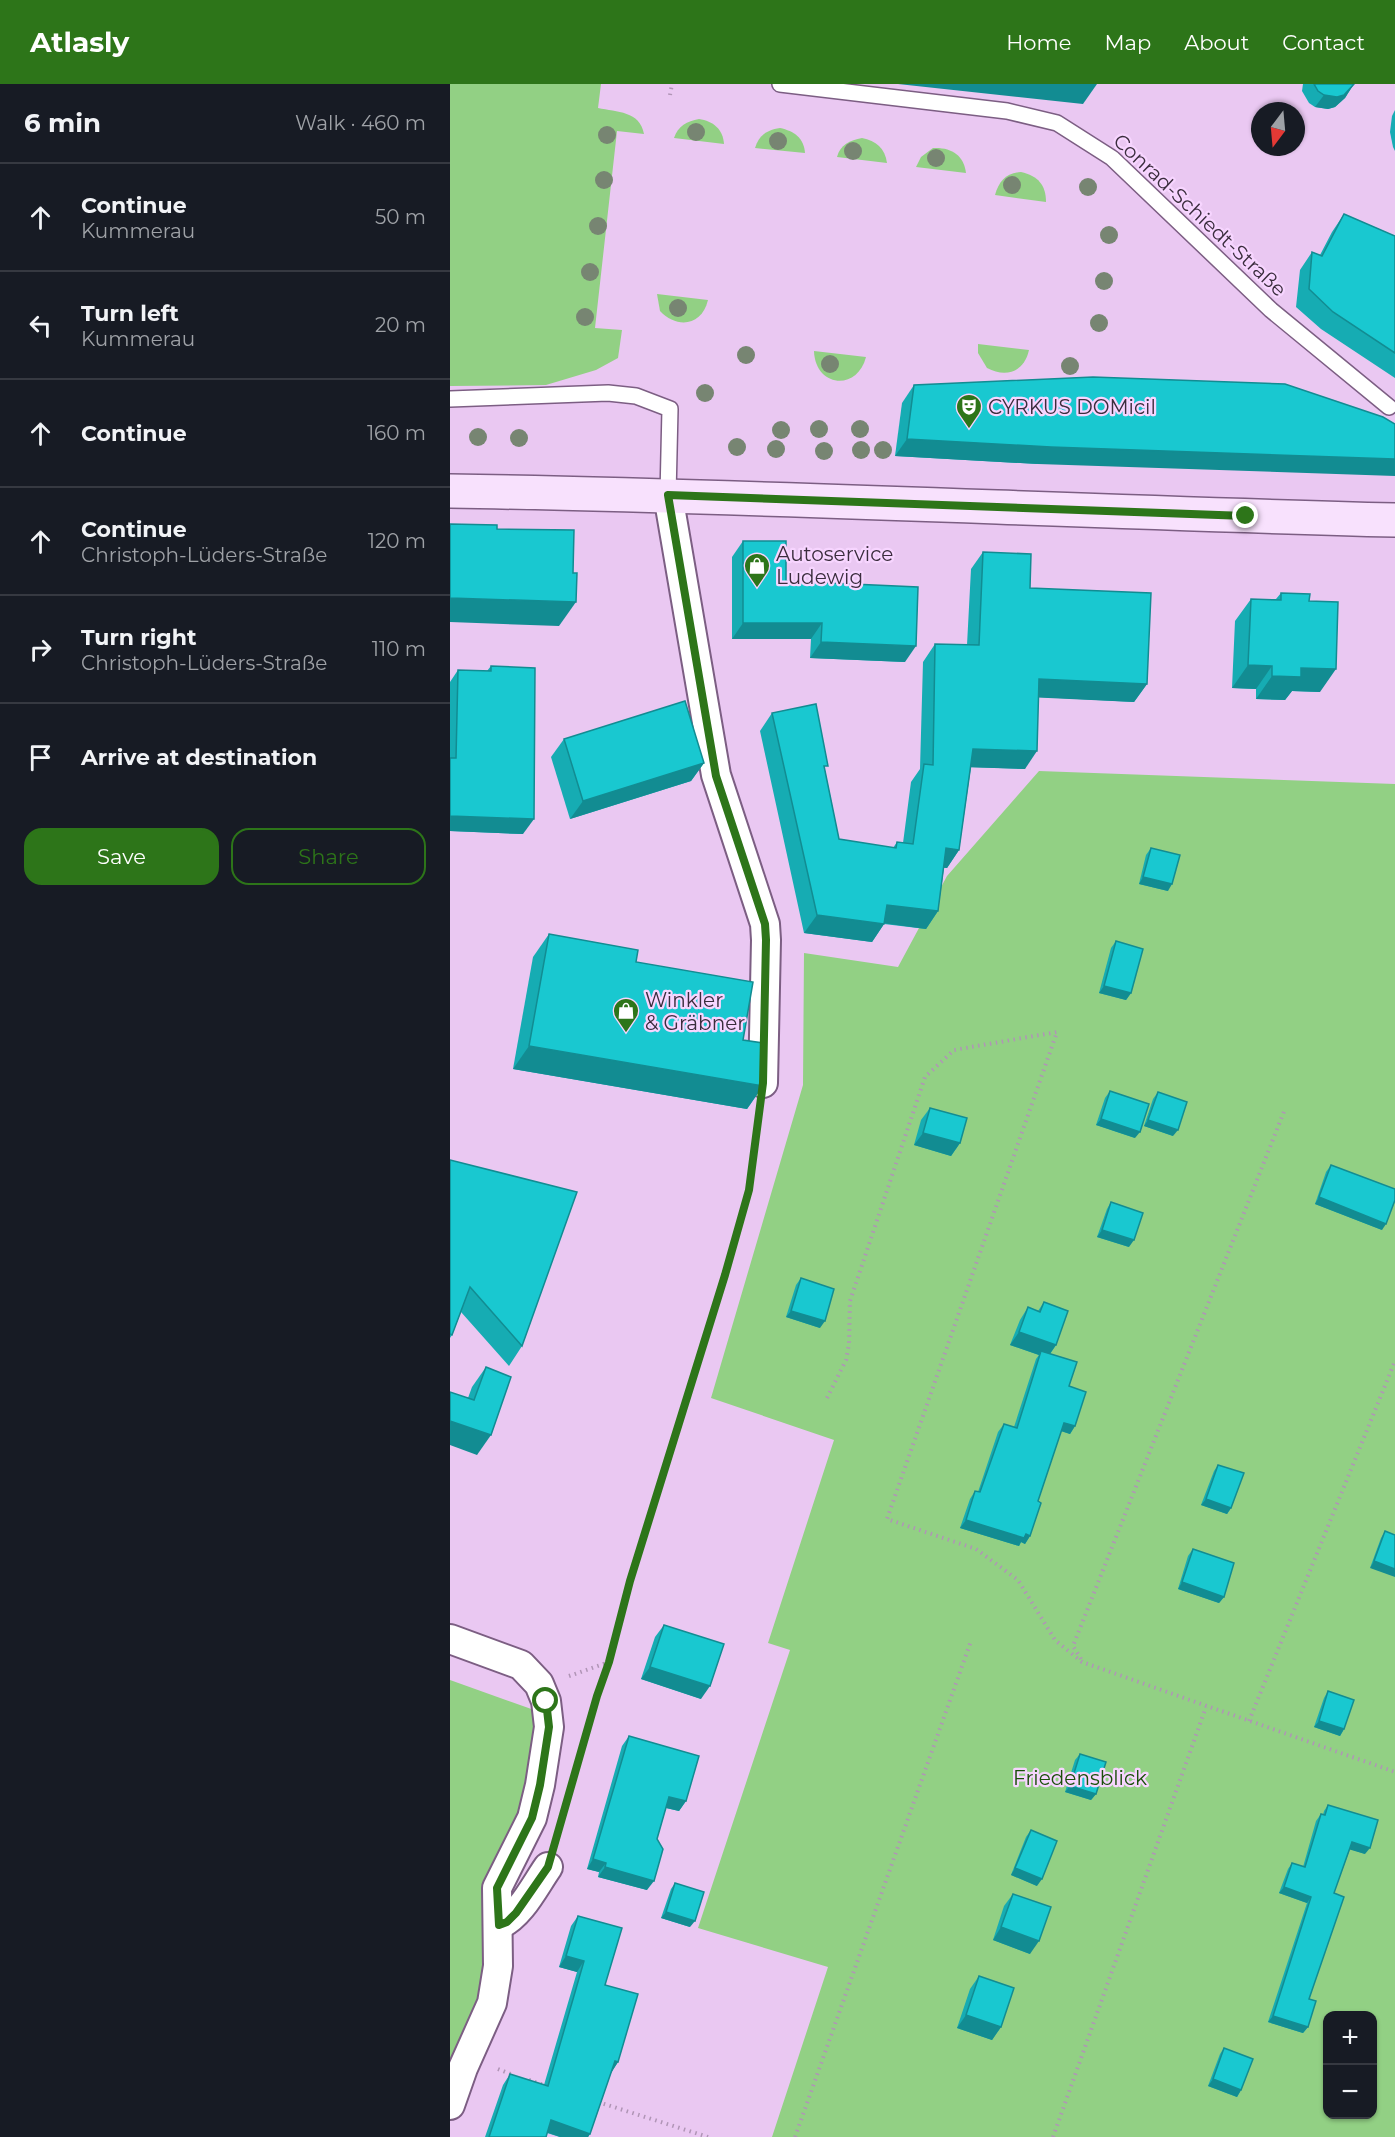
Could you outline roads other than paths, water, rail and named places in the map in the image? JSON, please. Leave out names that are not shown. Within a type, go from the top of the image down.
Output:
[{"type":"street","points":[[450,491],[668,495],[1395,520]]},
{"type":"street","points":[[668,495],[716,776],[765,924],[763,1083]]},
{"type":"street","points":[[450,1639],[521,1665],[539,1684],[546,1701],[549,1727],[540,1785],[532,1818],[497,1888],[498,1966],[492,2003],[468,2056],[450,2105]]},
{"type":"street","points":[[499,1925],[507,1922],[516,1913],[548,1867]]},
{"type":"lane","name":"Conrad-Schiedt-Straße","points":[[780,84],[1007,111],[1058,123],[1112,159],[1271,310],[1389,406]]},
{"type":"lane","points":[[450,399],[608,393],[636,396],[670,409],[668,495]]},
{"type":"place","name":"CYRKUS DOMicil","points":[[969,430]]},
{"type":"place","name":"Autoservice Ludewig","points":[[757,589]]},
{"type":"place","name":"Winkler & Gräbner","points":[[626,1034]]},
{"type":"park label","name":"Friedensblick","points":[[1080,1778]]}]
